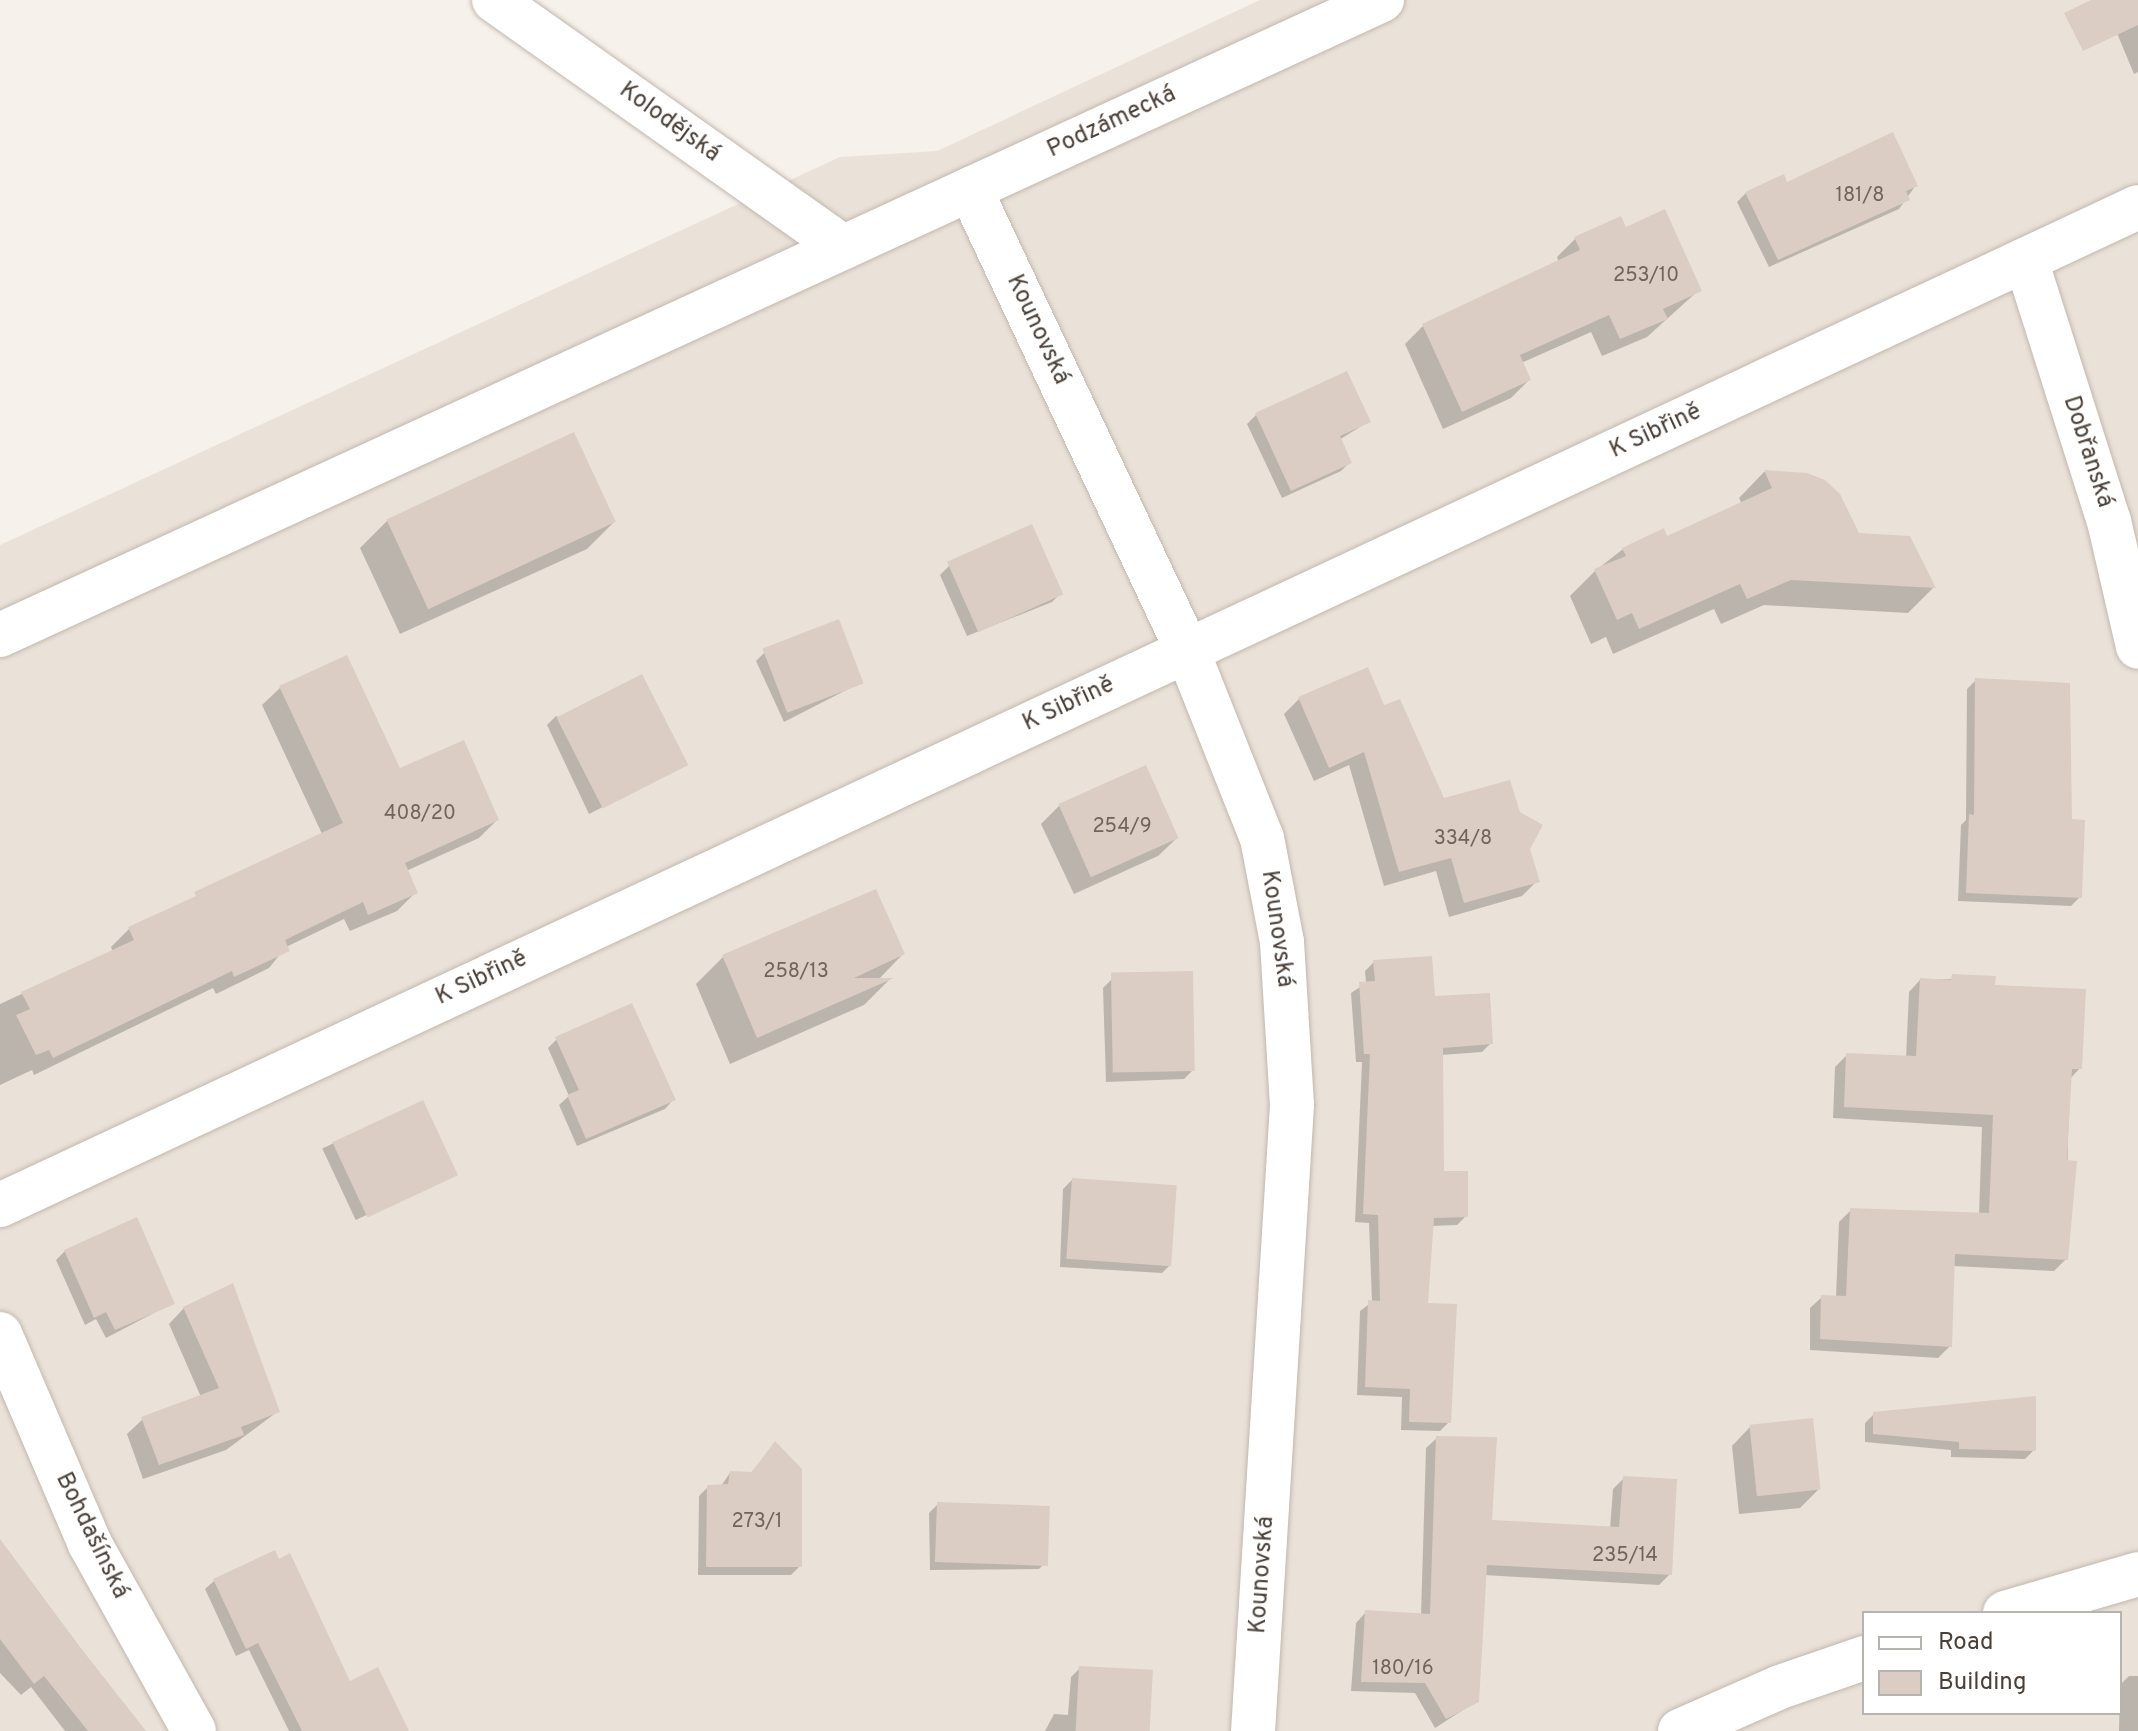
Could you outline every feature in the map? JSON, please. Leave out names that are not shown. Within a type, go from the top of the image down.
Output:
[{"type":"street","name":"Kolodějská","points":[[494,0],[843,247]]},
{"type":"street","name":"Podzámecká","points":[[0,635],[1382,0]]},
{"type":"street","name":"Kounovská","points":[[970,189],[1187,650],[1262,838],[1283,957],[1292,1105],[1253,1731]]},
{"type":"street","name":"K Sibřině","points":[[0,1205],[2138,207]]},
{"type":"street","name":"Dobřanská","points":[[2026,260],[2109,521],[2138,647]]},
{"type":"street","name":"Bohdašínská","points":[[0,1334],[90,1544],[194,1731]]},
{"type":"street","points":[[2012,1611],[2138,1574]]},
{"type":"street","points":[[1680,1731],[1780,1687],[1862,1659]]},
{"type":"shaded area","points":[[1260,0],[2138,0],[2138,1731],[0,1731],[0,545],[840,157],[937,151]]},
{"type":"building","points":[[2091,0],[2138,0],[2138,25],[2083,51],[2064,13]]},
{"type":"building","points":[[1893,132],[1918,186],[1906,191],[1910,200],[1778,260],[1745,192],[1784,174],[1787,182]]},
{"type":"building","points":[[1665,209],[1702,291],[1663,309],[1668,319],[1620,339],[1609,315],[1520,355],[1531,380],[1462,412],[1422,324],[1580,250],[1574,237],[1621,216],[1626,227]]},
{"type":"building","points":[[1347,371],[1371,422],[1340,436],[1352,463],[1291,491],[1255,413]]},
{"type":"building","points":[[574,432],[616,522],[428,609],[386,519]]},
{"type":"building","points":[[1764,470],[1807,473],[1825,480],[1840,494],[1859,533],[1910,536],[1936,588],[1791,580],[1747,599],[1740,584],[1639,629],[1632,613],[1617,620],[1594,569],[1626,556],[1622,548],[1664,528],[1667,536],[1772,488]]},
{"type":"building","points":[[1032,524],[1063,594],[978,632],[947,562]]},
{"type":"building","points":[[839,619],[864,683],[787,713],[762,648]]},
{"type":"building","points":[[347,655],[400,768],[464,740],[499,820],[405,863],[418,893],[368,915],[363,902],[285,940],[290,951],[234,977],[232,971],[53,1058],[49,1050],[36,1055],[16,1015],[30,1009],[21,992],[134,940],[128,927],[196,896],[194,892],[343,823],[279,686]]},
{"type":"building","points":[[1368,667],[1384,705],[1400,699],[1444,798],[1510,780],[1520,812],[1543,825],[1530,849],[1540,882],[1464,903],[1451,858],[1399,872],[1364,752],[1329,768],[1298,697]]},
{"type":"building","points":[[642,674],[688,765],[603,808],[556,718]]},
{"type":"building","points":[[1975,678],[2070,683],[2072,819],[2085,820],[2082,898],[1966,893],[1969,814],[1974,815]]},
{"type":"building","points":[[1146,765],[1179,838],[1091,877],[1058,804]]},
{"type":"building","points":[[876,889],[905,954],[854,978],[894,978],[757,1038],[722,955]]},
{"type":"building","points":[[1432,956],[1435,996],[1490,993],[1493,1044],[1443,1048],[1444,1171],[1468,1171],[1468,1217],[1434,1218],[1428,1303],[1457,1304],[1451,1423],[1409,1422],[1410,1389],[1365,1387],[1368,1300],[1380,1301],[1378,1215],[1363,1214],[1370,1054],[1364,1054],[1359,982],[1375,981],[1373,960]]},
{"type":"building","points":[[1193,971],[1195,1071],[1113,1072],[1111,972]]},
{"type":"building","points":[[1952,974],[1996,976],[1995,985],[2086,989],[2082,1069],[2072,1069],[2067,1160],[2077,1161],[2068,1260],[1955,1254],[1952,1347],[1820,1339],[1821,1295],[1846,1296],[1850,1208],[1989,1213],[1993,1115],[1844,1107],[1846,1053],[1916,1056],[1920,978],[1951,980]]},
{"type":"building","points":[[632,1003],[676,1100],[586,1139],[567,1095],[579,1090],[555,1037]]},
{"type":"building","points":[[423,1100],[458,1175],[367,1217],[332,1142]]},
{"type":"building","points":[[1072,1178],[1177,1185],[1171,1266],[1066,1259]]},
{"type":"building","points":[[137,1217],[175,1304],[115,1330],[106,1312],[94,1318],[64,1250]]},
{"type":"building","points":[[233,1283],[280,1412],[241,1427],[244,1435],[159,1465],[141,1417],[219,1388],[183,1307]]},
{"type":"building","points":[[2036,1396],[2036,1451],[1959,1449],[1959,1442],[1873,1434],[1873,1412]]},
{"type":"building","points":[[1813,1418],[1821,1490],[1757,1496],[1749,1425]]},
{"type":"building","points":[[1436,1436],[1497,1437],[1492,1520],[1619,1527],[1623,1476],[1677,1479],[1672,1575],[1487,1565],[1479,1702],[1446,1719],[1425,1683],[1361,1682],[1365,1610],[1430,1614]]},
{"type":"building","points":[[775,1441],[802,1469],[802,1567],[706,1567],[707,1485],[728,1484],[730,1471],[752,1472]]},
{"type":"building","points":[[937,1502],[1050,1506],[1048,1566],[935,1562]]},
{"type":"building","points":[[0,1539],[146,1731],[88,1731],[44,1676],[34,1684],[0,1639]]},
{"type":"building","points":[[275,1550],[279,1559],[290,1553],[350,1681],[378,1667],[409,1731],[302,1731],[258,1643],[246,1649],[213,1579]]},
{"type":"building","points":[[1079,1666],[1153,1670],[1150,1731],[1076,1731]]}]
